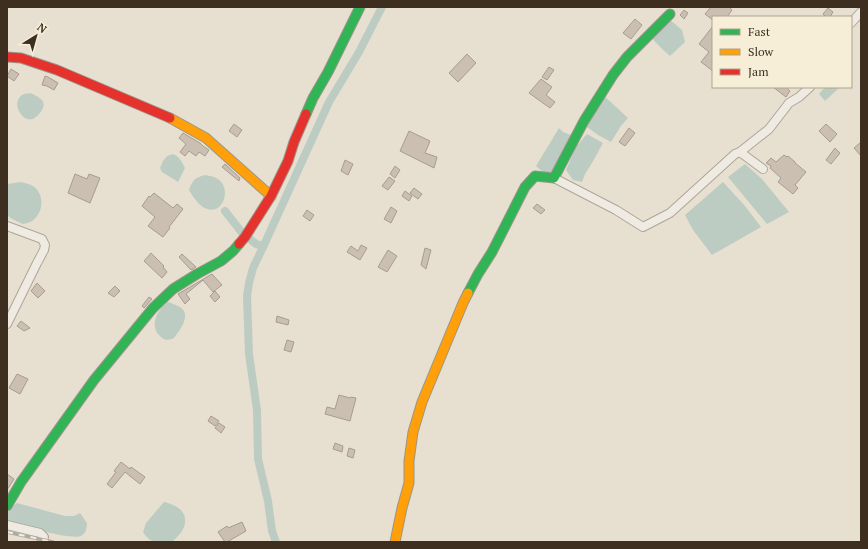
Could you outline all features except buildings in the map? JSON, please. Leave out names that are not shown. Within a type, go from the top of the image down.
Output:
[{"type":"street","points":[[7,506],[21,482],[94,380],[153,308],[173,289],[221,261],[233,251],[245,237],[271,196],[288,161],[294,142],[313,98],[328,72],[360,7]]},
{"type":"street","points":[[852,22],[861,12]]},
{"type":"street","points":[[554,178],[584,121],[613,75],[627,57],[670,14]]},
{"type":"street","points":[[7,57],[21,58],[57,70],[168,117],[206,138],[271,196]]},
{"type":"street","points":[[395,542],[409,483],[409,461],[413,432],[422,402],[463,303],[478,274],[492,252],[525,187],[535,176],[554,178],[616,210],[643,227],[670,213],[735,154],[740,152],[769,129],[789,103],[800,97],[809,88]]},
{"type":"street","points":[[740,152],[763,169]]},
{"type":"street","points":[[7,226],[42,239],[45,245],[44,250],[7,324]]},
{"type":"street","points":[[7,525],[40,533],[44,537],[42,542]]},
{"type":"shaded area","points":[[669,19],[682,30],[685,42],[670,56],[651,37]]},
{"type":"shaded area","points":[[824,88],[839,88],[825,101],[819,94]]},
{"type":"shaded area","points":[[30,93],[40,98],[44,106],[40,113],[33,119],[25,118],[21,115],[17,106],[20,97],[24,94]]},
{"type":"shaded area","points":[[603,95],[628,118],[611,142],[587,127]]},
{"type":"shaded area","points":[[559,128],[563,132],[573,136],[554,172],[544,173],[536,166]]},
{"type":"shaded area","points":[[587,134],[603,143],[582,182],[573,180],[566,170],[576,147]]},
{"type":"shaded area","points":[[173,154],[179,158],[185,168],[178,182],[162,172],[160,168],[167,156]]},
{"type":"shaded area","points":[[745,164],[762,179],[789,212],[767,224],[728,177]]},
{"type":"shaded area","points":[[205,175],[214,177],[221,182],[225,190],[221,205],[215,209],[208,209],[199,203],[189,190],[194,180]]},
{"type":"shaded area","points":[[21,182],[32,185],[37,189],[40,194],[42,204],[36,218],[31,222],[23,224],[7,215],[7,184]]},
{"type":"shaded area","points":[[723,182],[745,206],[761,227],[712,255],[693,230],[685,215]]},
{"type":"shaded area","points":[[168,302],[180,307],[185,314],[185,318],[182,327],[174,338],[166,340],[158,334],[155,321],[158,312]]},
{"type":"shaded area","points":[[164,502],[177,507],[183,513],[185,517],[184,527],[172,542],[152,541],[143,532],[146,523]]},
{"type":"shaded area","points":[[17,503],[65,516],[74,516],[80,513],[87,523],[86,530],[81,536],[76,537],[46,532],[9,523],[7,517],[8,512]]},
{"type":"waterway","points":[[276,542],[272,531],[268,501],[258,459],[257,410],[249,354],[247,296],[249,283],[253,268],[329,102],[359,52],[382,7]]},
{"type":"waterway","points":[[225,211],[243,234]]},
{"type":"waterway","points":[[249,238],[258,245],[264,245]]},
{"type":"railway","points":[[7,532],[53,542]]},
{"type":"traffic: fast","points":[[306,114],[360,7]]},
{"type":"traffic: fast","points":[[468,293],[492,252],[525,187],[535,176],[554,178],[584,121],[613,75],[627,57],[670,14]]},
{"type":"traffic: fast","points":[[7,506],[21,482],[94,380],[153,308],[173,289],[221,261],[239,244]]},
{"type":"traffic: slow","points":[[170,118],[206,138],[271,196]]},
{"type":"traffic: slow","points":[[395,542],[409,483],[409,461],[413,432],[422,402],[468,293]]},
{"type":"traffic: jam","points":[[7,57],[21,58],[57,70],[170,118]]},
{"type":"traffic: jam","points":[[239,244],[271,196],[288,161],[306,114]]}]
